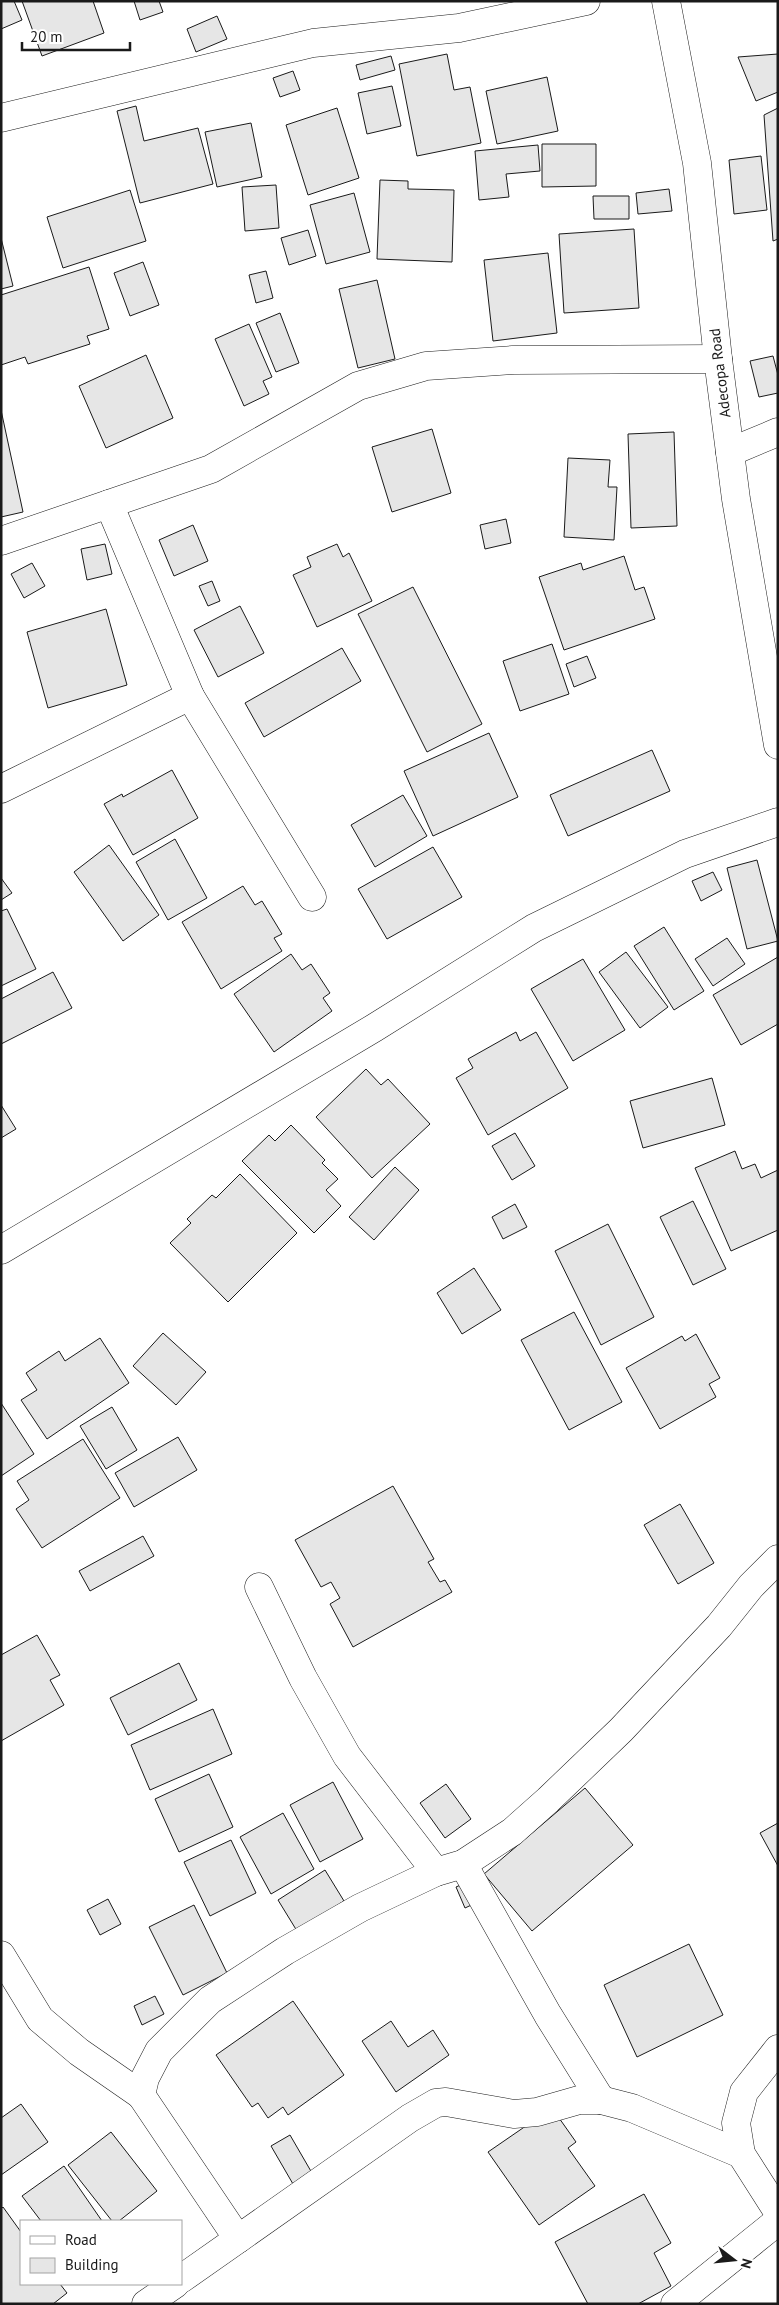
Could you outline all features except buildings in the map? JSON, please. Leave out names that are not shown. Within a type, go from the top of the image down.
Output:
[{"type":"street","points":[[1,118],[313,43],[459,28],[586,1]]},
{"type":"street","name":"Adecopa Road","points":[[666,1],[697,163],[730,452],[771,658],[778,745]]},
{"type":"street","points":[[1,541],[211,468],[358,386],[426,366],[513,360],[718,359]]},
{"type":"street","points":[[730,452],[778,432]]},
{"type":"street","points":[[109,504],[190,696],[312,897]]},
{"type":"street","points":[[1,789],[190,696]]},
{"type":"street","points":[[1,1250],[374,1028],[534,928],[685,854],[778,822]]},
{"type":"street","points":[[141,2095],[145,2078],[159,2051],[210,2000],[285,1951],[360,1908],[436,1872],[463,1864],[512,1832],[621,1730],[719,1626],[751,1586],[778,1559]]},
{"type":"street","points":[[259,1587],[303,1678],[347,1756],[436,1872]]},
{"type":"street","points":[[463,1864],[548,2014],[601,2100]]},
{"type":"street","points":[[1,1955],[40,2018],[78,2052],[141,2095],[238,2239]]},
{"type":"street","points":[[778,2049],[744,2092],[736,2124],[740,2154],[778,2212]]},
{"type":"street","points":[[182,2278],[403,2123],[436,2104],[446,2102],[514,2114],[537,2112],[579,2100],[601,2100],[632,2108],[740,2154]]},
{"type":"street","points":[[675,2304],[778,2221]]},
{"type":"street","points":[[146,2304],[174,2285]]}]
